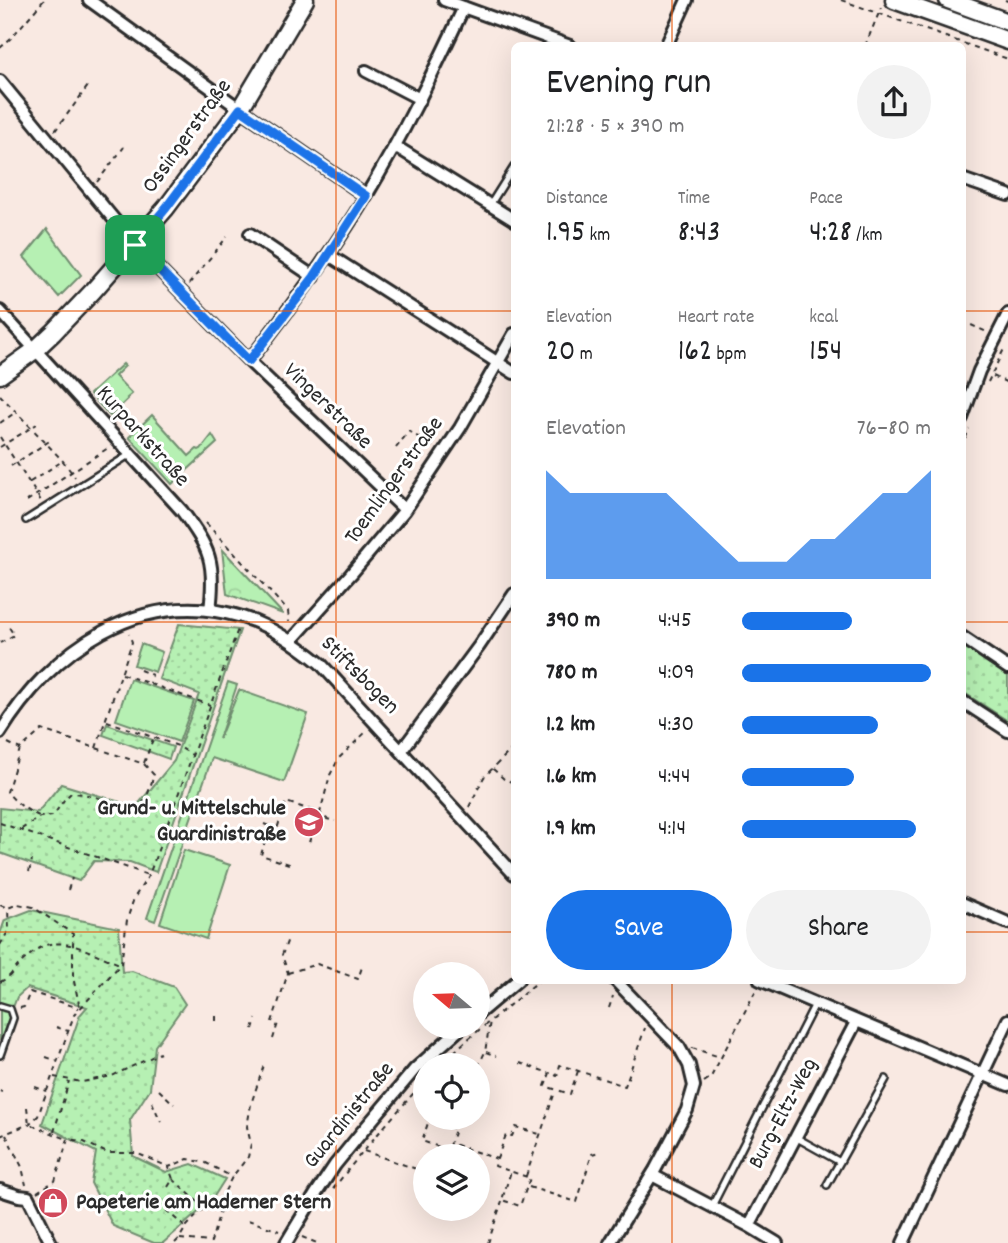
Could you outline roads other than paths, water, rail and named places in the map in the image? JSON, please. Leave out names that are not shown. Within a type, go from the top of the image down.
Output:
[{"type":"street","points":[[89,0],[366,196]]},
{"type":"street","name":"Ossingerstraße","points":[[0,375],[35,350],[53,333],[166,208],[240,109],[305,0]]},
{"type":"street","points":[[444,0],[559,42]]},
{"type":"street","points":[[668,42],[687,0]]},
{"type":"street","points":[[948,0],[1008,22]]},
{"type":"street","points":[[888,3],[1008,41]]},
{"type":"street","points":[[249,361],[314,277],[366,196],[421,99],[464,7]]},
{"type":"street","points":[[366,71],[421,99]]},
{"type":"street","name":"Vingerstraße","points":[[0,81],[135,245],[249,361],[405,510]]},
{"type":"street","points":[[395,146],[511,218]]},
{"type":"street","points":[[966,180],[1008,195]]},
{"type":"street","points":[[250,234],[314,277]]},
{"type":"street","points":[[329,255],[511,371]]},
{"type":"street","name":"Kurparkstraße","points":[[0,311],[182,511],[200,536],[211,560],[214,585],[210,610]]},
{"type":"street","points":[[966,407],[979,371],[1008,313]]},
{"type":"street","name":"Toemlingerstraße","points":[[291,640],[405,510],[460,428],[511,339]]},
{"type":"street","points":[[402,750],[511,598]]},
{"type":"street","name":"Stiftsbogen","points":[[4,738],[28,693],[54,667],[93,637],[148,614],[175,609],[210,610],[244,617],[291,640],[320,663],[511,871]]},
{"type":"street","points":[[966,640],[1008,668]]},
{"type":"street","points":[[966,704],[1008,731]]},
{"type":"street","points":[[966,905],[1008,923]]},
{"type":"street","points":[[490,1004],[514,984]]},
{"type":"street","points":[[610,1243],[652,1175],[687,1110],[694,1086],[689,1065],[679,1047],[619,984]]},
{"type":"street","points":[[767,984],[1008,1085]]},
{"type":"street","points":[[906,1242],[1008,1020]]},
{"type":"street","name":"Burg-Eltz-Weg","points":[[749,1226],[856,1022]]},
{"type":"street","name":"Guardinistraße","points":[[291,1241],[335,1164],[415,1069],[447,1040]]},
{"type":"street","points":[[652,1175],[777,1243]]},
{"type":"street","points":[[0,1190],[28,1197],[51,1243]]},
{"type":"lane","points":[[490,205],[511,172]]},
{"type":"lane","points":[[26,520],[129,455]]},
{"type":"lane","points":[[712,1206],[815,1004]]},
{"type":"lane","points":[[0,1006],[10,1009],[13,1018],[0,1055]]},
{"type":"lane","points":[[827,1185],[886,1079]]},
{"type":"lane","points":[[795,1137],[840,1161]]},
{"type":"place","name":"Grund- u. Mittelschule Guardinistraße","points":[[309,822]]},
{"type":"place","name":"Papeterie am Haderner Stern","points":[[53,1203]]}]
